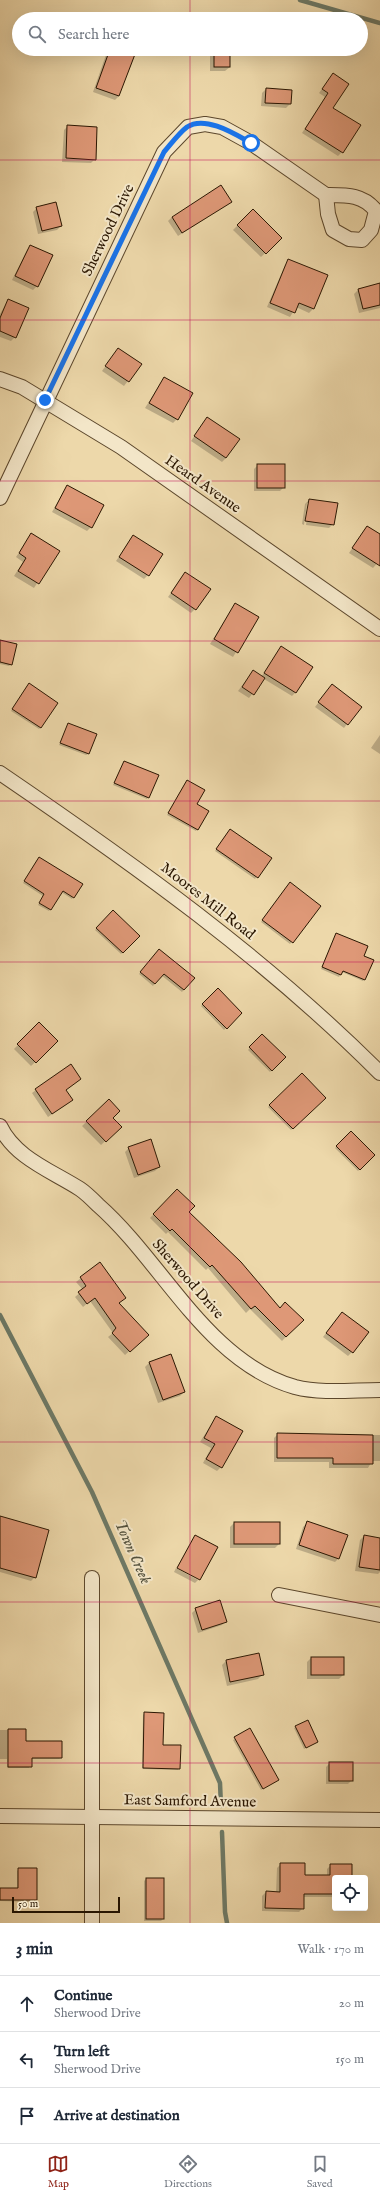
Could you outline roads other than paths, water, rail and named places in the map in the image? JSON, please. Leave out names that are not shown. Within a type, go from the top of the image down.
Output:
[{"type":"street","name":"Sherwood Drive","points":[[0,498],[45,400],[164,152],[188,126],[205,124],[222,127],[251,143],[326,195]]},
{"type":"street","name":"Heard Avenue","points":[[0,379],[22,387],[45,400],[120,447],[380,629]]},
{"type":"street","name":"Moores Mill Road","points":[[0,774],[116,852],[198,912],[275,976],[351,1044],[380,1073]]},
{"type":"street","name":"Sherwood Drive","points":[[0,1126],[23,1155],[81,1190],[106,1212],[219,1341],[251,1367],[266,1376],[296,1387],[329,1391],[380,1390]]},
{"type":"street","points":[[92,1578],[92,1923]]},
{"type":"street","points":[[279,1595],[380,1615]]},
{"type":"street","name":"East Samford Avenue","points":[[0,1816],[380,1820]]},
{"type":"waterway","points":[[300,0],[342,12]]},
{"type":"waterway","points":[[368,20],[380,23]]},
{"type":"waterway","name":"Town Creek","points":[[0,1315],[92,1492],[220,1783],[221,1806]]},
{"type":"waterway","name":"Town Creek","points":[[222,1832],[225,1912],[227,1923]]}]
